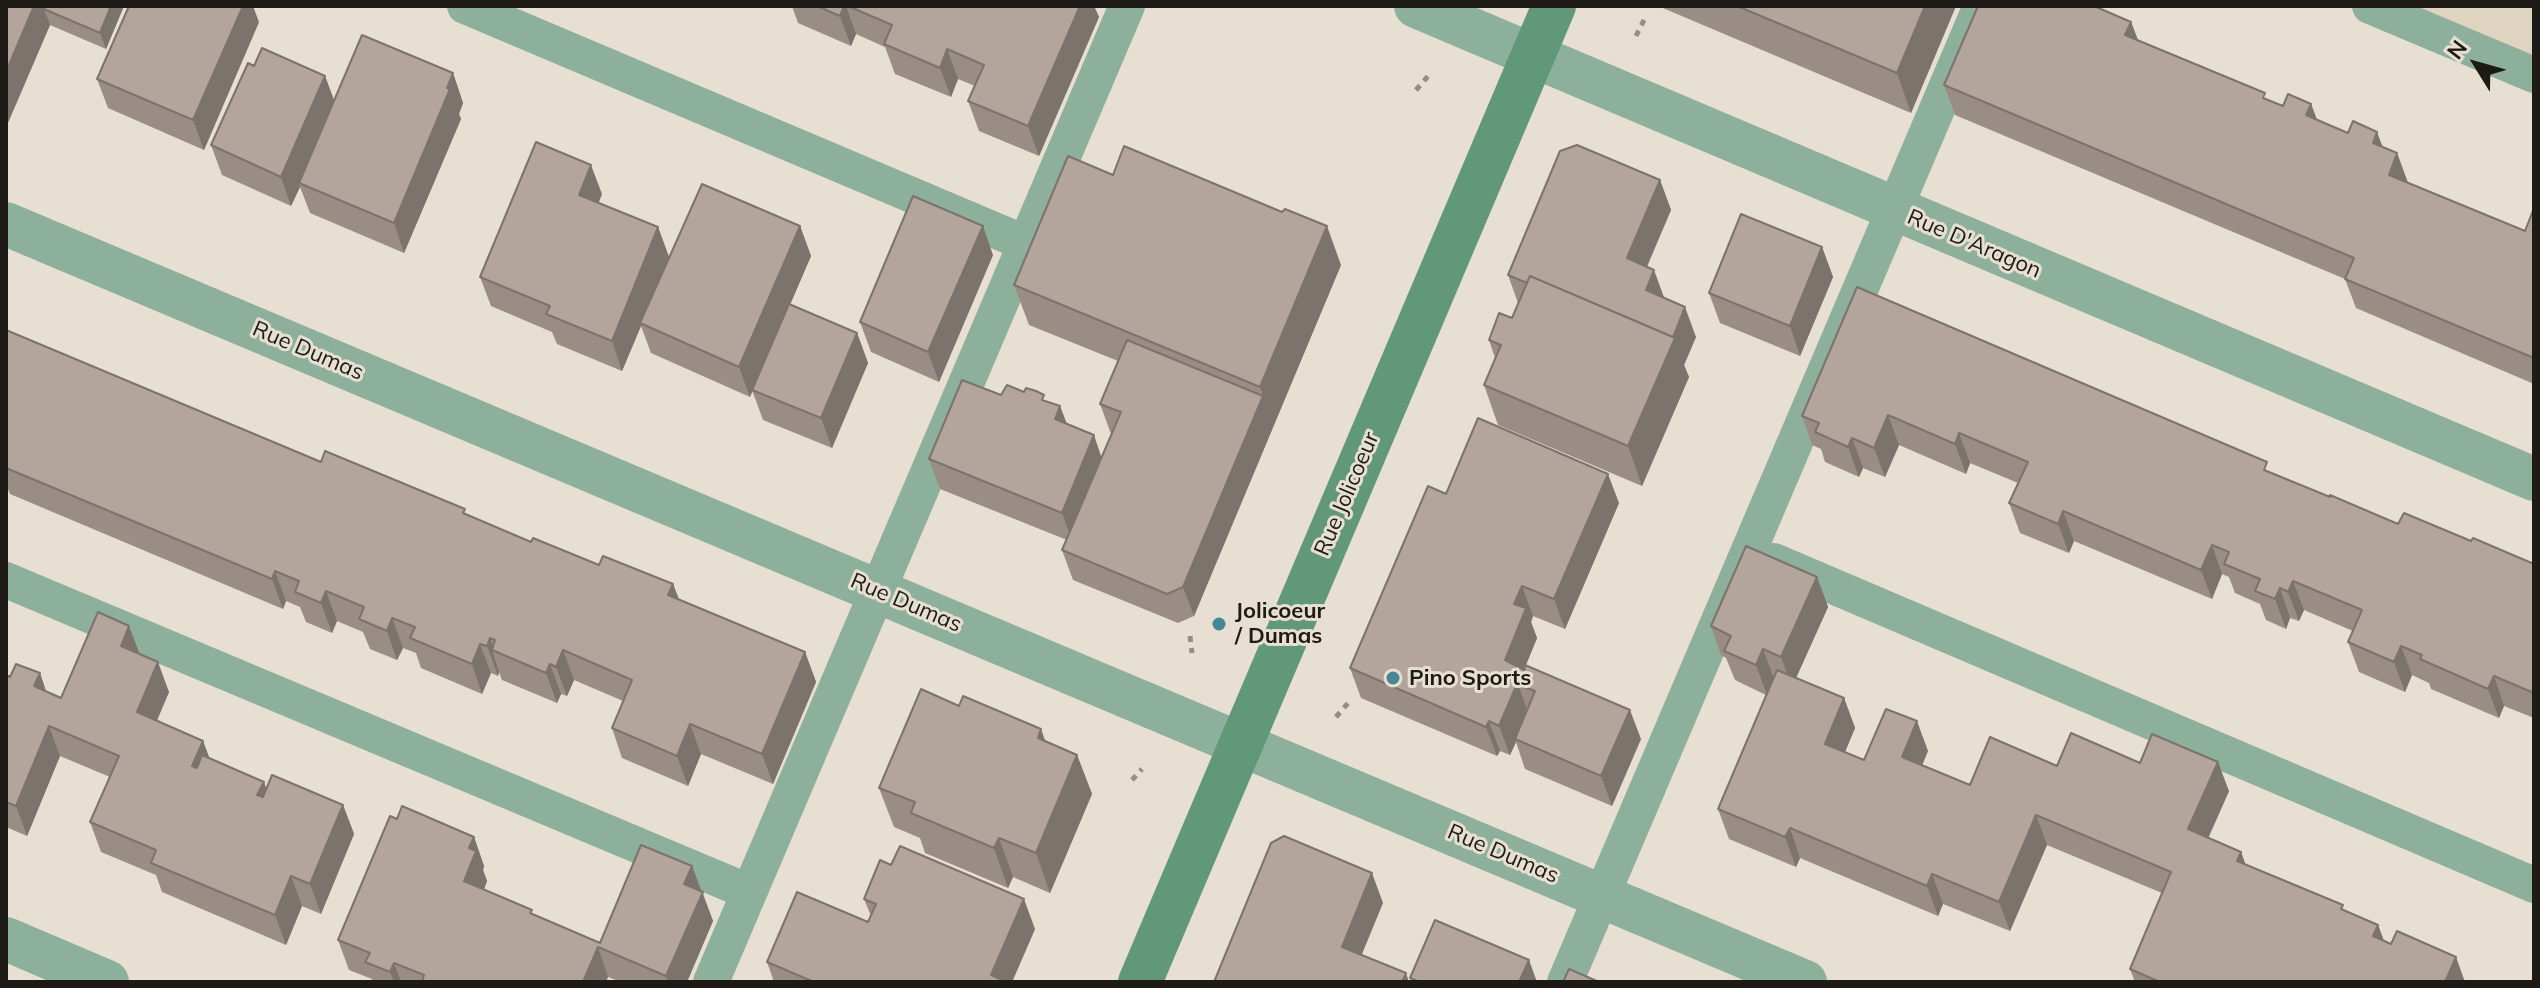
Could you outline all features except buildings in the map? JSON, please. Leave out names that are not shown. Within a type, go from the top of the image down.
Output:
[{"type":"street","name":"Rue D'Aragon","points":[[1416,6],[2534,479]]},
{"type":"street","name":"Rue Jolicoeur","points":[[1140,982],[1554,6]]},
{"type":"street","name":"Rue Dumas","points":[[6,224],[1805,982]]},
{"type":"street","points":[[6,939],[107,982]]},
{"type":"lane","points":[[465,6],[1025,243]]},
{"type":"lane","points":[[711,982],[1127,6]]},
{"type":"lane","points":[[1565,982],[1981,6]]},
{"type":"lane","points":[[2370,6],[2534,75]]},
{"type":"lane","points":[[1749,551],[2534,885]]},
{"type":"lane","points":[[6,580],[749,892]]},
{"type":"path","points":[[1636,36],[1645,18]]},
{"type":"path","points":[[1416,90],[1430,74]]},
{"type":"path","points":[[1190,636],[1192,653]]},
{"type":"path","points":[[1336,717],[1350,701]]},
{"type":"path","points":[[1132,780],[1142,769]]},
{"type":"shaded area","points":[[2407,6],[2534,6],[2534,59]]},
{"type":"place","name":"Jolicoeur / Dumas","points":[[1219,624]]},
{"type":"place","name":"Pino Sports","points":[[1393,678]]}]
